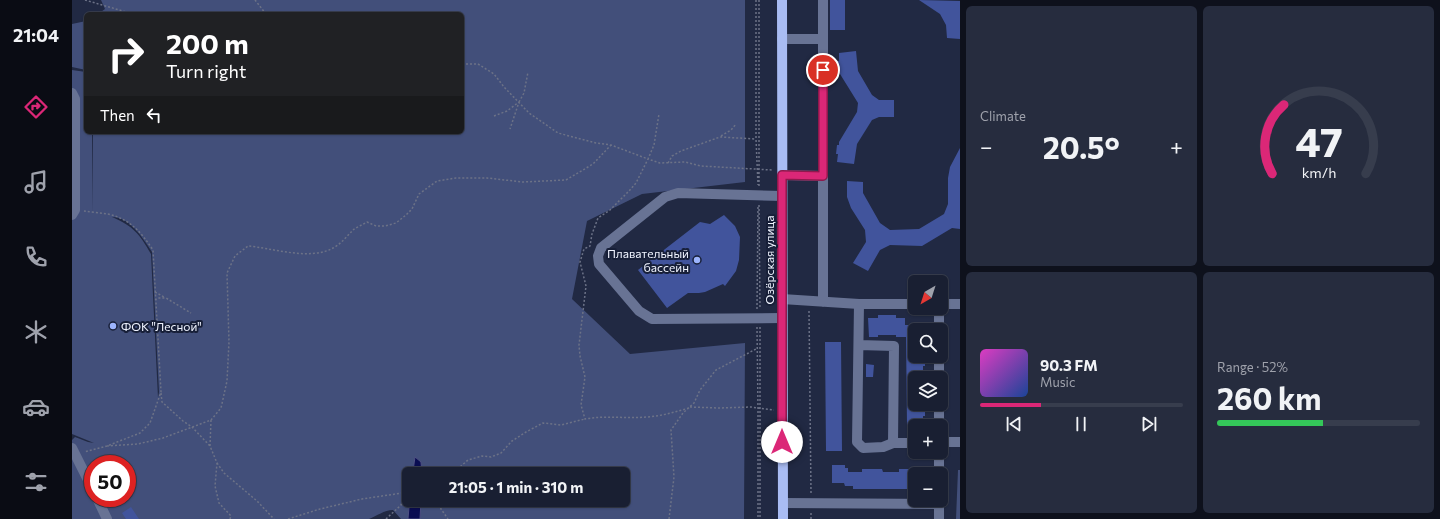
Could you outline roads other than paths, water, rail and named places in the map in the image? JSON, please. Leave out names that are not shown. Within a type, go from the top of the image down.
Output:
[{"type":"main road","name":"Озёрская улица","points":[[782,0],[783,519]]},
{"type":"lane","points":[[823,0],[823,302]]},
{"type":"lane","points":[[782,39],[823,39]]},
{"type":"lane","points":[[72,93],[75,98],[75,210],[72,215]]},
{"type":"lane","points":[[782,172],[823,176]]},
{"type":"lane","points":[[782,196],[678,193],[665,197],[601,248],[598,256],[599,264],[640,312],[652,319],[782,318]]},
{"type":"lane","points":[[782,299],[859,304],[908,304]]},
{"type":"lane","points":[[859,304],[857,442],[863,448],[883,447],[893,443],[908,443]]},
{"type":"lane","points":[[948,304],[960,304]]},
{"type":"lane","points":[[859,345],[894,346],[893,443]]},
{"type":"lane","points":[[948,442],[960,442]]},
{"type":"lane","points":[[74,451],[84,472]]},
{"type":"lane","points":[[783,503],[908,502]]},
{"type":"lane","points":[[101,507],[107,519]]},
{"type":"lane","points":[[939,507],[939,519]]},
{"type":"place","name":"Плавательный бассейн","points":[[697,260]]},
{"type":"place","name":"ФОК \"Лесной\"","points":[[113,326]]}]
